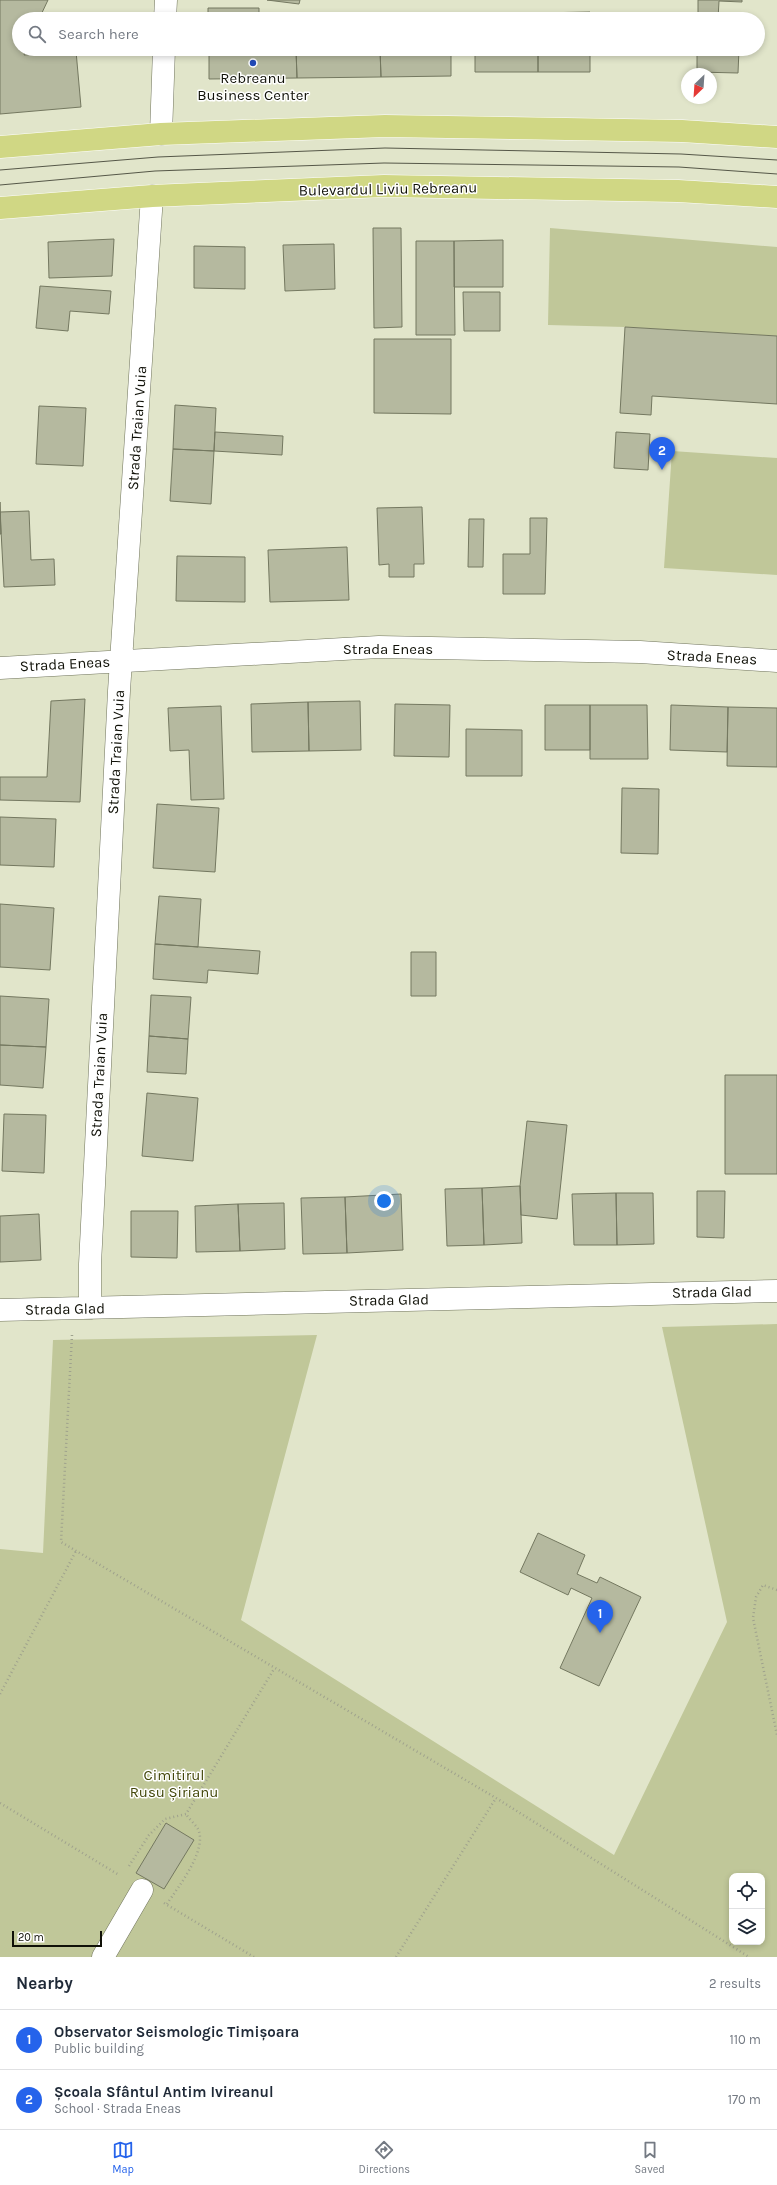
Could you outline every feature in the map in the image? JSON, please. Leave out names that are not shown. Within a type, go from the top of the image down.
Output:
[{"type":"main road","points":[[0,147],[161,134],[385,126],[682,131],[777,137]]},
{"type":"main road","name":"Bulevardul Liviu Rebreanu","points":[[0,208],[152,196],[384,186],[678,191],[777,197]]},
{"type":"street","points":[[165,12],[166,0]]},
{"type":"street","points":[[161,134],[164,56]]},
{"type":"street","name":"Strada Traian Vuia","points":[[82,1308],[90,1264],[121,661],[152,196]]},
{"type":"street","name":"Strada Eneas","points":[[0,668],[379,647],[640,652],[777,660]]},
{"type":"street","name":"Strada Glad","points":[[0,1310],[777,1290]]},
{"type":"street","points":[[103,1957],[142,1890]]},
{"type":"path","points":[[82,1308],[61,1542],[274,1669],[496,1798],[749,1957]]},
{"type":"path","points":[[0,1694],[76,1551]]},
{"type":"path","points":[[777,1590],[763,1585],[756,1597],[753,1618],[777,1735]]},
{"type":"path","points":[[126,1871],[149,1835],[165,1819],[186,1814],[274,1669]]},
{"type":"path","points":[[396,1957],[496,1798]]},
{"type":"path","points":[[167,1904],[200,1847],[198,1829],[186,1814]]},
{"type":"green space","points":[[550,228],[777,247],[777,336],[625,327],[548,325]]},
{"type":"green space","points":[[672,451],[777,458],[777,575],[664,568]]},
{"type":"green space","name":"Cimitirul Rusu Șirianu","points":[[777,1324],[777,1957],[0,1957],[0,1549],[43,1553],[53,1340],[317,1335],[241,1620],[614,1855],[727,1622],[662,1327]]},
{"type":"building","points":[[0,0],[48,0],[42,12],[12,12],[12,56],[76,56],[81,107],[0,114]]},
{"type":"building","points":[[267,0],[300,0],[299,4]]},
{"type":"building","points":[[698,0],[742,0],[742,2],[719,1],[718,12],[698,12]]},
{"type":"building","points":[[208,8],[259,8],[259,12],[208,12]]},
{"type":"building","name":"Rebreanu Business Center","points":[[209,56],[296,56],[297,78],[209,79]]},
{"type":"building","points":[[296,56],[380,56],[381,77],[297,78]]},
{"type":"building","points":[[380,56],[451,56],[451,76],[381,77]]},
{"type":"building","points":[[475,56],[538,56],[538,72],[475,72]]},
{"type":"building","points":[[538,56],[590,56],[590,72],[538,72]]},
{"type":"building","points":[[697,56],[739,56],[738,73],[717,72],[717,68],[697,68]]},
{"type":"building","points":[[373,228],[401,228],[402,327],[374,328]]},
{"type":"building","points":[[114,239],[112,276],[49,278],[48,242]]},
{"type":"building","points":[[503,240],[503,287],[454,287],[454,241]]},
{"type":"building","points":[[416,241],[454,241],[455,335],[416,335]]},
{"type":"building","points":[[334,244],[335,289],[285,291],[283,245]]},
{"type":"building","points":[[194,246],[245,247],[245,289],[194,288]]},
{"type":"building","points":[[40,286],[111,291],[109,314],[70,311],[68,331],[36,328]]},
{"type":"building","points":[[463,292],[500,292],[500,331],[464,331]]},
{"type":"building","points":[[625,327],[777,336],[777,404],[652,396],[651,415],[620,413]]},
{"type":"building","points":[[374,339],[451,339],[451,414],[374,413]]},
{"type":"building","points":[[175,405],[216,408],[214,451],[173,449]]},
{"type":"building","points":[[39,406],[86,408],[83,466],[36,464]]},
{"type":"building","points":[[215,432],[283,436],[282,455],[214,451]]},
{"type":"building","points":[[616,432],[650,434],[648,470],[614,468]]},
{"type":"building","points":[[173,449],[214,451],[211,504],[170,501]]},
{"type":"building","points":[[0,502],[1,534],[0,534]]},
{"type":"building","points":[[422,507],[424,564],[414,564],[414,577],[389,577],[389,564],[379,565],[377,508]]},
{"type":"building","points":[[29,511],[31,560],[54,559],[55,585],[4,587],[0,512]]},
{"type":"building","points":[[530,518],[547,518],[545,594],[503,594],[503,554],[530,554]]},
{"type":"building","points":[[469,519],[484,519],[483,567],[468,567]]},
{"type":"building","points":[[347,547],[349,600],[270,602],[268,550]]},
{"type":"building","points":[[177,556],[245,557],[245,602],[176,601]]},
{"type":"building","points":[[85,699],[80,802],[0,800],[0,777],[47,777],[51,701]]},
{"type":"building","points":[[360,701],[361,750],[309,751],[308,702]]},
{"type":"building","points":[[308,702],[309,751],[252,752],[251,704]]},
{"type":"building","points":[[395,704],[450,705],[449,757],[394,756]]},
{"type":"building","points":[[545,705],[590,705],[590,750],[545,750]]},
{"type":"building","points":[[590,705],[647,705],[648,759],[590,759]]},
{"type":"building","points":[[671,705],[728,707],[727,752],[670,750]]},
{"type":"building","points":[[221,706],[224,799],[191,800],[189,750],[170,751],[168,708]]},
{"type":"building","points":[[728,707],[777,708],[777,767],[727,766]]},
{"type":"building","points":[[466,729],[522,730],[522,776],[466,776]]},
{"type":"building","points":[[622,788],[659,789],[658,854],[621,853]]},
{"type":"building","points":[[157,804],[219,808],[215,872],[153,868]]},
{"type":"building","points":[[0,817],[56,819],[54,867],[0,865]]},
{"type":"building","points":[[159,896],[201,899],[198,947],[155,944]]},
{"type":"building","points":[[0,904],[54,908],[50,970],[0,967]]},
{"type":"building","points":[[155,944],[260,951],[258,974],[208,970],[207,983],[153,979]]},
{"type":"building","points":[[411,952],[436,952],[436,996],[411,996]]},
{"type":"building","points":[[151,995],[191,997],[188,1039],[149,1036]]},
{"type":"building","points":[[0,996],[49,999],[46,1047],[0,1045]]},
{"type":"building","points":[[149,1036],[188,1039],[186,1074],[147,1072]]},
{"type":"building","points":[[0,1045],[46,1047],[43,1088],[0,1085]]},
{"type":"building","points":[[725,1075],[777,1075],[777,1174],[725,1174]]},
{"type":"building","points":[[147,1093],[198,1098],[193,1161],[142,1156]]},
{"type":"building","points":[[4,1114],[46,1115],[44,1173],[2,1171]]},
{"type":"building","points":[[527,1121],[567,1125],[557,1219],[521,1215],[520,1186]]},
{"type":"building","points":[[520,1186],[522,1243],[484,1245],[482,1188]]},
{"type":"building","points":[[482,1188],[484,1245],[447,1246],[445,1189]]},
{"type":"building","points":[[697,1191],[725,1191],[724,1238],[697,1237]]},
{"type":"building","points":[[616,1193],[653,1193],[654,1244],[617,1245]]},
{"type":"building","points":[[616,1193],[617,1245],[574,1245],[572,1194]]},
{"type":"building","points":[[401,1194],[403,1250],[347,1253],[345,1197]]},
{"type":"building","points":[[345,1197],[347,1253],[303,1254],[301,1198]]},
{"type":"building","points":[[284,1203],[285,1249],[240,1251],[238,1204]]},
{"type":"building","points":[[238,1204],[240,1251],[196,1252],[195,1206]]},
{"type":"building","points":[[131,1211],[178,1211],[177,1258],[131,1257]]},
{"type":"building","points":[[39,1214],[41,1260],[0,1262],[0,1216]]},
{"type":"building","points":[[538,1533],[585,1555],[577,1574],[597,1583],[600,1577],[641,1597],[599,1686],[560,1668],[592,1598],[571,1588],[568,1595],[520,1572]]},
{"type":"building","points":[[166,1823],[194,1840],[164,1889],[136,1873]]},
{"type":"tram line","points":[[0,170],[158,157],[385,148],[681,154],[777,160]]},
{"type":"tram line","points":[[0,185],[155,171],[384,163],[679,167],[777,174]]},
{"type":"place","name":"Rebreanu Business Center","points":[[253,63]]},
{"type":"place","name":"Școala Sfântul Antim Ivireanul","points":[[662,470]]},
{"type":"place","name":"Observator Seismologic Timișoara","points":[[600,1633]]}]
